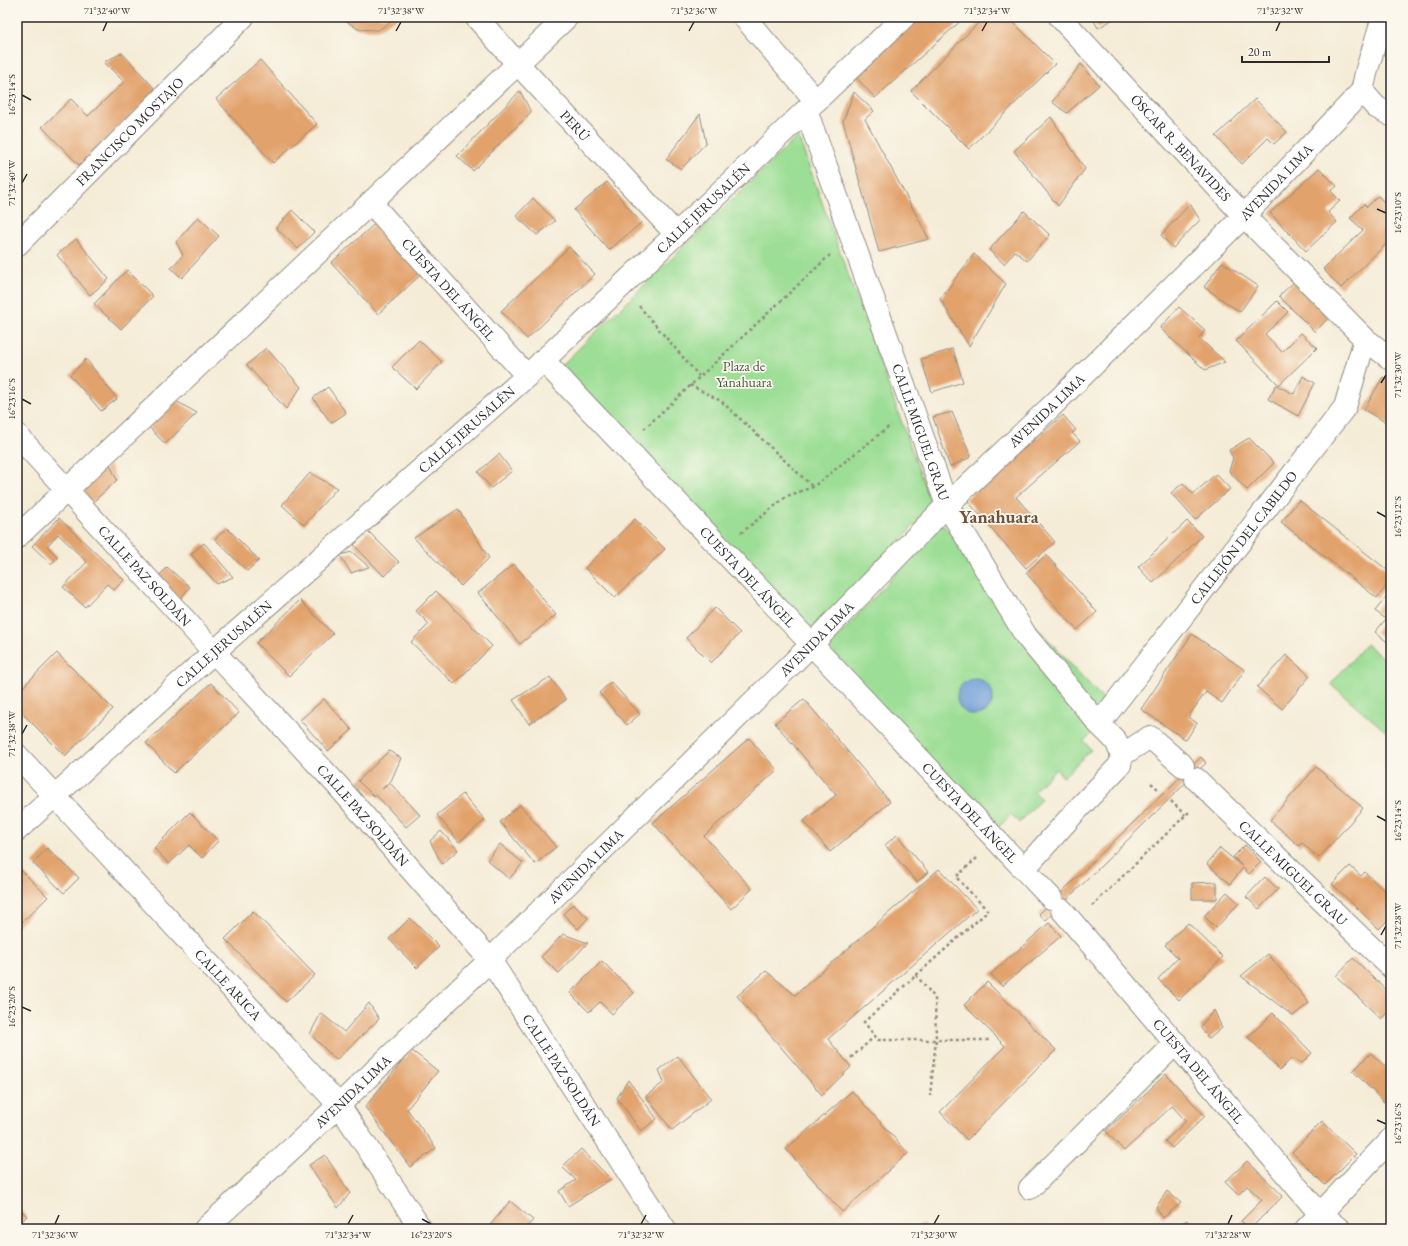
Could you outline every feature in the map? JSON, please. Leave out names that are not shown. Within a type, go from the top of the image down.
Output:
[{"type":"street","name":"FRANCISCO MOSTAJO","points":[[17,245],[243,17]]},
{"type":"street","name":"PERÚ","points":[[476,17],[517,64],[676,234]]},
{"type":"street","points":[[17,537],[567,17]]},
{"type":"street","name":"CALLE MIGUEL GRAU","points":[[744,17],[811,105],[851,235],[947,505],[1026,636],[1099,724],[1116,741],[1122,755],[1150,737],[1196,779],[1391,967]]},
{"type":"street","name":"CALLE JERUSALÉN","points":[[17,830],[214,652],[527,376],[904,17]]},
{"type":"street","name":"ÓSCAR R. BENAVIDES","points":[[1060,17],[1244,216],[1365,339],[1391,359]]},
{"type":"street","points":[[1383,17],[1362,91],[1376,107],[1391,115]]},
{"type":"street","points":[[1367,69],[1391,48]]},
{"type":"street","name":"AVENIDA LIMA","points":[[205,1229],[339,1105],[490,960],[812,644],[947,505],[1057,401],[1244,216],[1362,91]]},
{"type":"street","name":"CUESTA DEL ÁNGEL","points":[[371,203],[527,376]]},
{"type":"street","name":"CALLEJÓN DEL CABILDO","points":[[1099,724],[1345,407],[1365,339]]},
{"type":"street","name":"CUESTA DEL ÁNGEL","points":[[543,360],[1063,910],[1176,1043],[1313,1221],[1339,1229]]},
{"type":"street","name":"CALLE PAZ SOLDÁN","points":[[17,435],[338,786],[490,960],[665,1229]]},
{"type":"street","name":"CALLE ARICA","points":[[17,755],[54,797],[339,1105],[421,1229]]},
{"type":"street","points":[[1024,869],[1076,811],[1120,766],[1122,755]]},
{"type":"street","points":[[1030,1188],[1176,1043]]},
{"type":"street","points":[[1313,1221],[1391,1139]]},
{"type":"path","points":[[625,446],[851,235]]},
{"type":"path","points":[[622,285],[699,376]]},
{"type":"path","points":[[690,385],[720,401],[813,487]]},
{"type":"path","points":[[721,549],[787,496],[813,487],[913,408]]},
{"type":"path","points":[[1063,910],[1185,815],[1196,779]]},
{"type":"path","points":[[1151,782],[1158,789]]},
{"type":"path","points":[[1171,801],[1185,815]]},
{"type":"path","points":[[991,1040],[878,1040],[864,1022],[988,911],[956,877],[997,841]]},
{"type":"path","points":[[916,975],[935,998],[936,1040],[930,1096]]},
{"type":"path","points":[[851,1058],[875,1036]]},
{"type":"green space","name":"Plaza de Yanahuara","points":[[798,136],[932,506],[803,645],[560,367]]},
{"type":"green space","points":[[942,524],[1114,711],[1084,741],[1091,750],[1063,777],[1056,769],[1034,791],[1041,799],[1019,823],[1011,814],[996,830],[820,656]]},
{"type":"green space","points":[[1366,644],[1391,665],[1391,736],[1331,684]]},
{"type":"water","points":[[975,679],[985,682],[990,687],[993,697],[990,707],[985,712],[975,715],[965,712],[960,707],[957,697],[960,687],[965,682]]},
{"type":"building","points":[[342,17],[399,17],[378,30],[358,29]]},
{"type":"building","points":[[910,17],[965,17],[875,98],[850,71]]},
{"type":"building","points":[[984,17],[1008,17],[1055,64],[969,149],[911,91]]},
{"type":"building","points":[[1092,17],[1117,17],[1098,28]]},
{"type":"building","points":[[122,53],[157,91],[79,165],[42,127],[71,99],[88,116],[124,82],[104,62]]},
{"type":"building","points":[[260,60],[317,124],[273,163],[216,99]]},
{"type":"building","points":[[1081,64],[1099,85],[1067,113],[1052,102]]},
{"type":"building","points":[[520,91],[531,112],[473,171],[457,156]]},
{"type":"building","points":[[854,92],[874,111],[865,119],[929,239],[879,252],[843,121]]},
{"type":"building","points":[[1255,99],[1287,132],[1274,144],[1268,138],[1242,164],[1216,136]]},
{"type":"building","points":[[700,114],[706,143],[681,169],[666,159]]},
{"type":"building","points":[[1051,117],[1085,169],[1058,206],[1014,151]]},
{"type":"building","points":[[1319,168],[1337,186],[1331,191],[1340,201],[1328,212],[1337,222],[1306,251],[1270,213]]},
{"type":"building","points":[[607,182],[641,223],[609,250],[574,210]]},
{"type":"building","points":[[1378,196],[1391,209],[1391,239],[1341,288],[1323,269],[1363,230],[1350,218],[1364,204],[1367,207]]},
{"type":"building","points":[[533,198],[555,221],[537,235],[516,216]]},
{"type":"building","points":[[1190,204],[1200,220],[1173,248],[1161,235]]},
{"type":"building","points":[[292,210],[314,232],[298,249],[276,228]]},
{"type":"building","points":[[1024,211],[1050,235],[1027,261],[1015,251],[1004,264],[989,250]]},
{"type":"building","points":[[198,217],[219,236],[182,278],[171,268],[183,255],[176,242]]},
{"type":"building","points":[[381,218],[427,269],[378,314],[331,263]]},
{"type":"building","points":[[76,239],[109,279],[90,295],[57,255]]},
{"type":"building","points":[[569,247],[595,274],[527,339],[501,311]]},
{"type":"building","points":[[974,254],[1006,284],[969,346],[940,299]]},
{"type":"building","points":[[1222,262],[1258,286],[1240,312],[1204,287]]},
{"type":"building","points":[[127,270],[153,296],[121,329],[94,304]]},
{"type":"building","points":[[1295,281],[1330,316],[1315,332],[1279,296]]},
{"type":"building","points":[[1277,301],[1288,312],[1265,334],[1282,352],[1301,333],[1317,348],[1279,385],[1236,341]]},
{"type":"building","points":[[1179,307],[1205,330],[1199,338],[1225,362],[1205,370],[1160,328]]},
{"type":"building","points":[[419,340],[442,362],[416,389],[392,367]]},
{"type":"building","points":[[266,348],[301,387],[286,409],[247,365]]},
{"type":"building","points":[[953,349],[963,382],[932,392],[921,359]]},
{"type":"building","points":[[86,359],[117,399],[101,411],[70,375]]},
{"type":"building","points":[[1303,376],[1315,383],[1298,416],[1268,399],[1276,385],[1294,394]]},
{"type":"building","points":[[1383,377],[1391,382],[1391,420],[1389,424],[1364,410]]},
{"type":"building","points":[[328,387],[346,413],[331,423],[313,398]]},
{"type":"building","points":[[176,401],[197,413],[165,444],[149,427]]},
{"type":"building","points":[[952,412],[971,457],[950,467],[933,417]]},
{"type":"building","points":[[1063,415],[1076,430],[1072,433],[1080,441],[1016,497],[1055,542],[1026,568],[966,499]]},
{"type":"building","points":[[1249,438],[1274,463],[1247,490],[1229,471],[1233,458],[1229,450]]},
{"type":"building","points":[[499,454],[512,471],[491,488],[478,472]]},
{"type":"building","points":[[110,465],[117,480],[91,504],[80,492]]},
{"type":"building","points":[[310,473],[337,488],[304,525],[282,505]]},
{"type":"building","points":[[1216,474],[1230,489],[1195,520],[1171,493],[1183,483],[1193,494]]},
{"type":"building","points":[[1299,500],[1391,573],[1391,580],[1377,598],[1281,522]]},
{"type":"building","points":[[458,509],[489,558],[461,586],[414,538]]},
{"type":"building","points":[[59,518],[124,580],[114,590],[107,584],[85,607],[63,587],[87,562],[58,534],[47,546],[58,557],[51,564],[32,546]]},
{"type":"building","points":[[635,519],[665,549],[615,598],[585,568]]},
{"type":"building","points":[[1187,521],[1202,536],[1153,583],[1138,567]]},
{"type":"building","points":[[227,528],[259,560],[247,571],[215,539]]},
{"type":"building","points":[[368,531],[399,562],[384,576],[354,545]]},
{"type":"building","points":[[204,543],[233,577],[217,584],[191,554]]},
{"type":"building","points":[[352,552],[369,567],[351,573],[340,555]]},
{"type":"building","points":[[1046,555],[1097,612],[1077,630],[1026,573]]},
{"type":"building","points":[[514,564],[556,615],[520,644],[478,593]]},
{"type":"building","points":[[167,567],[190,587],[179,600],[156,580]]},
{"type":"building","points":[[436,591],[492,646],[454,684],[411,642],[429,624],[416,611]]},
{"type":"building","points":[[1391,591],[1391,645],[1375,632],[1386,619],[1375,611]]},
{"type":"building","points":[[300,600],[333,634],[289,676],[256,643]]},
{"type":"building","points":[[715,608],[740,633],[711,663],[686,638]]},
{"type":"building","points":[[1192,634],[1245,670],[1222,703],[1206,692],[1188,717],[1197,723],[1186,740],[1141,709]]},
{"type":"building","points":[[57,653],[113,709],[65,756],[17,708],[17,693]]},
{"type":"building","points":[[1286,655],[1310,676],[1282,709],[1257,687]]},
{"type":"building","points":[[550,677],[566,700],[529,724],[513,700]]},
{"type":"building","points":[[611,682],[640,714],[627,725],[599,693]]},
{"type":"building","points":[[211,683],[239,713],[174,773],[146,743]]},
{"type":"building","points":[[324,699],[352,730],[328,751],[300,720]]},
{"type":"building","points":[[804,699],[890,802],[830,852],[804,821],[836,795],[775,723]]},
{"type":"building","points":[[749,738],[777,770],[704,836],[752,889],[731,909],[653,823]]},
{"type":"building","points":[[389,751],[401,758],[391,781],[382,789],[390,783],[420,815],[406,827],[376,795],[374,796],[358,781]]},
{"type":"building","points":[[1201,757],[1206,763],[1045,921],[1039,914]]},
{"type":"building","points":[[1316,767],[1363,808],[1319,858],[1302,843],[1299,846],[1270,820]]},
{"type":"building","points":[[463,794],[485,820],[459,842],[437,815]]},
{"type":"building","points":[[520,805],[556,847],[535,864],[500,822]]},
{"type":"building","points":[[190,812],[218,841],[202,858],[189,845],[169,864],[154,848]]},
{"type":"building","points":[[441,831],[458,850],[442,864],[430,841]]},
{"type":"building","points":[[897,835],[928,872],[917,882],[885,845]]},
{"type":"building","points":[[500,844],[523,863],[509,879],[487,860]]},
{"type":"building","points":[[1245,845],[1261,862],[1249,874],[1243,868],[1230,884],[1207,864],[1220,848],[1242,866],[1233,857]]},
{"type":"building","points":[[47,848],[79,878],[64,893],[33,863]]},
{"type":"building","points":[[1350,866],[1361,876],[1365,872],[1391,897],[1391,917],[1379,929],[1332,884]]},
{"type":"building","points":[[939,869],[977,909],[828,1039],[851,1067],[822,1095],[737,996],[766,971],[795,995]]},
{"type":"building","points":[[22,871],[48,897],[17,927],[17,875]]},
{"type":"building","points":[[1265,877],[1278,889],[1259,909],[1246,897]]},
{"type":"building","points":[[1217,882],[1217,899],[1192,899],[1192,883]]},
{"type":"building","points":[[1227,892],[1239,903],[1216,928],[1204,916]]},
{"type":"building","points":[[573,904],[588,918],[578,929],[563,914]]},
{"type":"building","points":[[253,911],[315,975],[286,1002],[225,939]]},
{"type":"building","points":[[410,918],[439,947],[417,968],[389,939]]},
{"type":"building","points":[[1049,923],[1061,936],[1002,986],[991,974]]},
{"type":"building","points":[[1188,923],[1223,957],[1179,1000],[1158,979],[1178,958],[1165,945]]},
{"type":"building","points":[[563,934],[588,943],[559,973],[541,957]]},
{"type":"building","points":[[1268,954],[1309,1003],[1293,1016],[1241,976]]},
{"type":"building","points":[[1353,958],[1391,994],[1391,1009],[1381,1019],[1336,976]]},
{"type":"building","points":[[602,961],[634,993],[612,1014],[600,1002],[589,1012],[570,993]]},
{"type":"building","points":[[987,982],[1056,1050],[967,1140],[940,1112],[1005,1046],[964,1005]]},
{"type":"building","points":[[369,1003],[379,1019],[336,1060],[310,1034],[321,1013],[344,1032]]},
{"type":"building","points":[[1214,1010],[1222,1028],[1209,1039],[1200,1027]]},
{"type":"building","points":[[1273,1013],[1312,1053],[1302,1063],[1292,1058],[1280,1070],[1248,1037]]},
{"type":"building","points":[[411,1050],[438,1071],[407,1109],[436,1148],[410,1167],[365,1107]]},
{"type":"building","points":[[1371,1053],[1391,1072],[1391,1095],[1384,1102],[1353,1071]]},
{"type":"building","points":[[678,1056],[711,1099],[672,1130],[646,1096],[664,1082],[659,1070]]},
{"type":"building","points":[[1166,1074],[1205,1116],[1172,1148],[1165,1141],[1186,1121],[1172,1106],[1124,1151],[1106,1131]]},
{"type":"building","points":[[628,1080],[657,1119],[641,1131],[617,1098]]},
{"type":"building","points":[[852,1091],[908,1153],[842,1212],[786,1149]]},
{"type":"building","points":[[1322,1121],[1356,1154],[1325,1185],[1292,1152]]},
{"type":"building","points":[[581,1149],[611,1179],[568,1206],[559,1191],[576,1180],[562,1167]]},
{"type":"building","points":[[325,1155],[350,1193],[338,1208],[309,1165]]},
{"type":"building","points":[[1247,1161],[1283,1196],[1250,1229],[1241,1221],[1262,1200],[1247,1186],[1238,1195],[1225,1182]]},
{"type":"building","points":[[1167,1191],[1181,1203],[1163,1218],[1156,1207]]},
{"type":"building","points":[[510,1201],[533,1220],[525,1229],[487,1229]]},
{"type":"building","points":[[17,1206],[27,1216],[17,1226]]},
{"type":"building","points":[[1187,1220],[1194,1229],[1172,1229]]},
{"type":"building","points":[[923,1223],[927,1229],[915,1229]]},
{"type":"district","name":"Yanahuara","points":[[999,516]]}]
